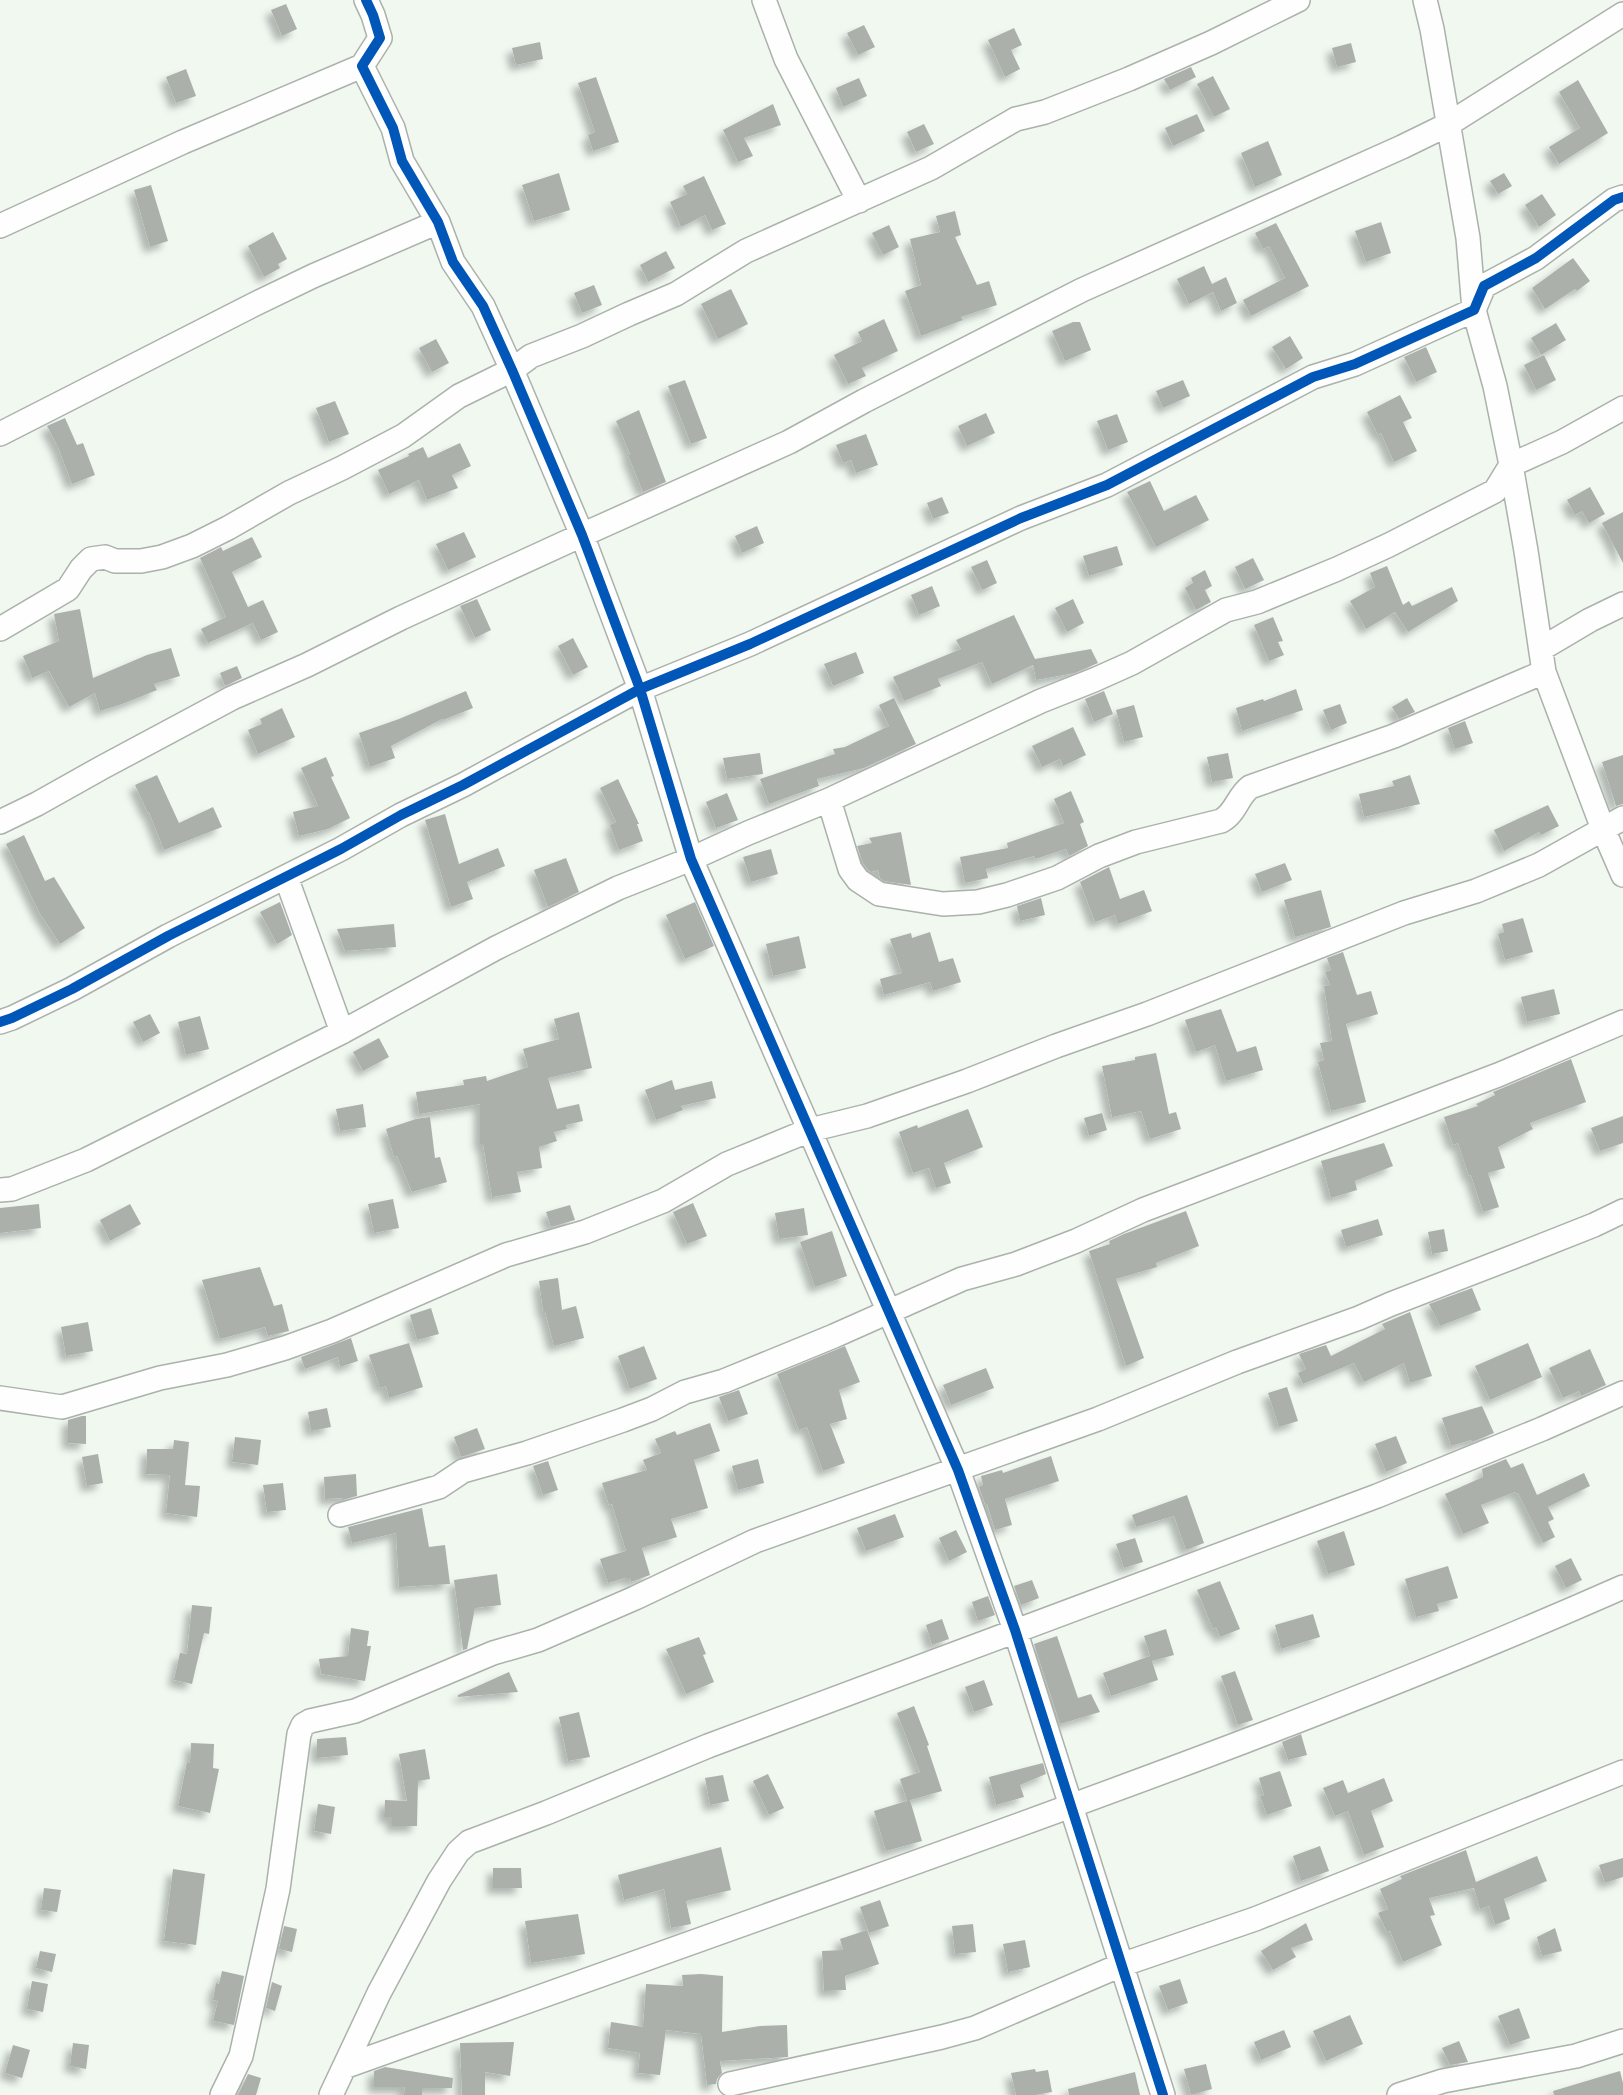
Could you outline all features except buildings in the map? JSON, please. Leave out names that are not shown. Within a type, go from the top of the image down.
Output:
[{"type":"street","points":[[0,226],[183,142],[362,66],[380,38],[366,0]]},
{"type":"street","points":[[764,0],[786,59],[859,201]]},
{"type":"street","points":[[0,629],[68,589],[91,559],[104,557],[114,561],[141,561],[192,546],[391,442],[459,396],[512,370],[531,356],[582,337],[676,294],[746,251],[931,168],[1016,119],[1045,112],[1129,79],[1211,43],[1298,0]]},
{"type":"street","points":[[1425,0],[1468,238],[1474,310],[1495,386],[1511,465],[1544,672],[1613,823],[1623,875]]},
{"type":"street","points":[[0,822],[232,698],[307,666],[401,618],[789,442],[900,382],[1082,290],[1447,125],[1623,14]]},
{"type":"street","points":[[362,66],[393,128],[402,161],[438,222],[453,262],[483,306],[512,370],[582,535],[640,689],[691,859],[958,1470],[1015,1630],[1163,2095]]},
{"type":"street","points":[[0,1022],[72,989],[168,936],[463,785],[640,689],[750,644],[1021,518],[1107,485],[1313,377],[1355,364],[1474,310],[1484,286],[1536,258],[1614,200],[1623,197]]},
{"type":"street","points":[[0,434],[253,305],[438,222]]},
{"type":"street","points":[[0,1190],[12,1189],[86,1160],[342,1032],[496,948],[618,888],[829,800],[1132,663],[1226,610],[1257,602],[1389,545],[1495,491],[1511,465],[1562,442],[1623,408]]},
{"type":"street","points":[[1541,649],[1623,604]]},
{"type":"street","points":[[829,800],[850,869],[868,889],[879,894],[943,904],[978,902],[1057,878],[1099,856],[1136,842],[1220,821],[1232,814],[1243,793],[1250,787],[1394,736],[1544,672]]},
{"type":"street","points":[[0,1398],[62,1407],[160,1378],[227,1365],[285,1348],[332,1331],[506,1255],[585,1233],[663,1201],[727,1164],[810,1130],[867,1116],[967,1081],[1147,1014],[1380,922],[1476,891],[1539,864],[1613,823]]},
{"type":"street","points":[[286,877],[342,1032]]},
{"type":"street","points":[[340,1515],[439,1487],[463,1471],[652,1409],[685,1392],[724,1381],[834,1336],[962,1279],[1028,1260],[1143,1210],[1498,1075],[1623,1022]]},
{"type":"street","points":[[222,2095],[241,2056],[278,1889],[299,1734],[303,1725],[318,1718],[367,1706],[493,1653],[538,1640],[755,1541],[1098,1419],[1237,1362],[1359,1318],[1594,1225],[1623,1211]]},
{"type":"street","points":[[331,2095],[379,1993],[439,1881],[458,1852],[469,1842],[708,1746],[1377,1496],[1542,1430],[1623,1393]]},
{"type":"street","points":[[344,2067],[1072,1806],[1352,1700],[1623,1587]]},
{"type":"street","points":[[730,2084],[942,2038],[975,2028],[1121,1965],[1255,1919],[1623,1772]]},
{"type":"street","points":[[1399,2095],[1443,2081],[1576,2056],[1623,2041]]},
{"type":"cycle path","points":[[366,0],[380,38],[362,66],[393,128],[402,161],[438,222],[453,262],[483,306],[512,370],[582,535],[640,689],[691,859],[958,1470],[1015,1630],[1163,2095]]},
{"type":"cycle path","points":[[0,1022],[72,989],[168,936],[463,785],[640,689],[750,644],[1021,518],[1107,485],[1313,377],[1355,364],[1474,310],[1484,286],[1536,258],[1614,200],[1623,197]]}]
